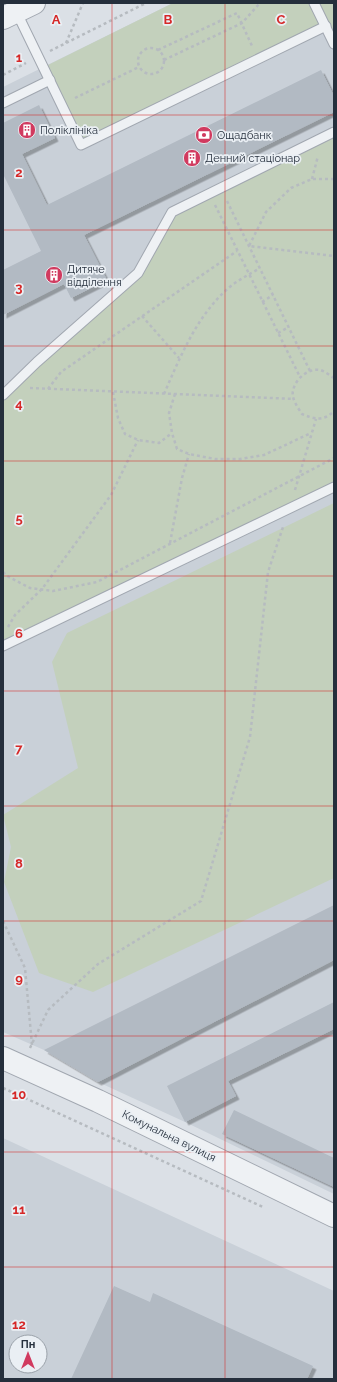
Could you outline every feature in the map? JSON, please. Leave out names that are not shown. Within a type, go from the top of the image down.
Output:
[{"type":"street","name":"Комунальна вулиця","points":[[12,1062],[98,1101],[334,1216]]},
{"type":"lane","points":[[314,3],[334,44]]},
{"type":"lane","points":[[18,11],[38,57],[81,144],[326,26]]},
{"type":"lane","points":[[3,103],[50,80]]},
{"type":"lane","points":[[3,395],[6,387],[138,273],[172,212],[334,132]]},
{"type":"lane","points":[[3,646],[334,488]]},
{"type":"path","points":[[66,43],[82,3]]},
{"type":"path","points":[[3,75],[146,3]]},
{"type":"path","points":[[164,60],[242,23],[260,3]]},
{"type":"path","points":[[158,50],[237,13],[258,59]]},
{"type":"path","points":[[147,48],[158,50],[162,54],[164,60],[160,71],[154,74],[143,72],[137,62],[138,56],[147,48]]},
{"type":"path","points":[[62,104],[139,67]]},
{"type":"path","points":[[249,246],[266,212],[291,188],[312,179],[334,179]]},
{"type":"path","points":[[220,188],[310,371]]},
{"type":"path","points":[[209,194],[300,377]]},
{"type":"path","points":[[249,246],[334,256]]},
{"type":"path","points":[[48,389],[61,372],[237,251]]},
{"type":"path","points":[[164,394],[179,358],[206,313],[231,286],[260,268]]},
{"type":"path","points":[[262,302],[273,295]]},
{"type":"path","points":[[142,316],[179,358]]},
{"type":"path","points":[[278,333],[289,327]]},
{"type":"path","points":[[334,378],[321,370],[310,371],[300,377],[293,391],[294,399],[302,414],[316,419],[329,417],[334,412]]},
{"type":"path","points":[[6,387],[294,399]]},
{"type":"path","points":[[113,392],[118,418],[125,434],[138,440],[159,443],[172,433]]},
{"type":"path","points":[[175,394],[168,413],[172,433],[177,449],[189,454],[215,459],[240,459],[264,455],[311,433]]},
{"type":"path","points":[[12,1062],[32,1045],[48,1010],[98,964],[201,900],[250,737],[268,572],[290,509],[316,419]]},
{"type":"path","points":[[7,628],[15,615],[42,590],[111,495],[138,440]]},
{"type":"path","points":[[170,544],[182,478],[189,454]]},
{"type":"path","points":[[3,572],[30,588],[42,590],[53,591],[97,582],[334,458]]},
{"type":"path","points":[[3,921],[25,968],[32,1045]]},
{"type":"path","points":[[3,1088],[269,1210]]},
{"type":"shaded area","points":[[173,3],[334,3],[334,1194],[98,1082],[44,1050],[3,1032],[3,87]]},
{"type":"shaded area","points":[[3,1138],[334,1291],[334,1379],[3,1379]]},
{"type":"green space","points":[[173,3],[334,3],[334,44],[326,27],[81,145],[44,67]]},
{"type":"green space","points":[[334,132],[334,487],[3,646],[3,395],[138,273],[172,212]]},
{"type":"green space","points":[[334,503],[334,878],[93,992],[39,973],[4,882],[11,847],[3,815],[78,768],[52,662],[67,633]]},
{"type":"building","name":"Денний стаціонар","points":[[321,70],[334,96],[334,112],[84,235],[107,280],[71,298],[64,284],[3,315],[3,270],[41,251],[3,174],[3,123],[39,105],[55,138],[22,154],[47,205]]},
{"type":"building","points":[[334,905],[334,960],[98,1082],[44,1050]]},
{"type":"building","points":[[334,1002],[334,1029],[228,1081],[236,1096],[185,1122],[167,1086]]},
{"type":"building","points":[[234,1110],[334,1158],[334,1187],[222,1134]]},
{"type":"building","points":[[114,1286],[150,1302],[153,1293],[313,1366],[307,1379],[71,1379]]},
{"type":"place","name":"Поліклініка","points":[[27,130]]},
{"type":"place","name":"Ощадбанк","points":[[204,135]]},
{"type":"place","name":"Денний стаціонар","points":[[192,158]]},
{"type":"place","name":"Дитяче відділення","points":[[54,275]]}]
